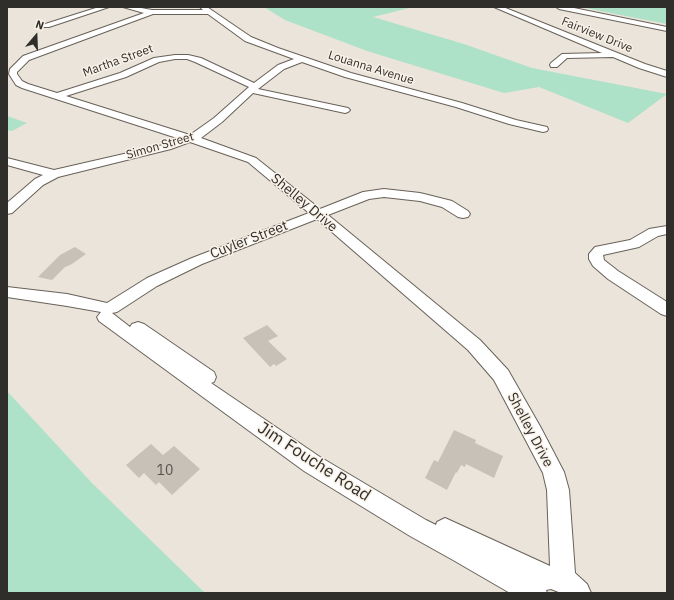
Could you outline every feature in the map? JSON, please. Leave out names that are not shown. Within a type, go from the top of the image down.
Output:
[{"type":"street","points":[[46,25],[106,7]]},
{"type":"street","points":[[126,7],[152,12],[206,9]]},
{"type":"street","name":"Fairview Drive","points":[[497,7],[614,55],[667,74]]},
{"type":"street","points":[[559,7],[667,29]]},
{"type":"street","name":"Louanna Avenue","points":[[206,9],[248,39],[303,59],[354,77],[459,105],[513,122],[543,129]]},
{"type":"street","name":"Shelley Drive","points":[[152,12],[30,56],[24,59],[12,72],[22,85],[224,149],[252,160],[277,179],[474,345],[501,375],[534,434],[553,472],[558,490],[559,589]]},
{"type":"street","points":[[554,65],[565,56],[587,57],[614,55]]},
{"type":"street","name":"Martha Street","points":[[57,96],[124,75],[156,60],[175,57],[188,57],[198,60],[253,88],[345,110]]},
{"type":"street","name":"Simon Street","points":[[7,210],[39,182],[54,174],[167,147],[202,134],[253,88],[281,67],[303,59]]},
{"type":"street","points":[[7,161],[54,174]]},
{"type":"street","name":"Cuyler Street","points":[[106,312],[172,272],[367,195],[384,193],[398,194],[437,201],[447,204],[463,214]]},
{"type":"street","points":[[667,230],[654,232],[634,244],[600,250],[596,254],[596,259],[598,263],[613,275],[667,310]]},
{"type":"street","name":"Jim Fouche Road","points":[[7,294],[26,299],[106,312],[131,329],[153,352],[312,464],[418,528],[462,551],[559,589]]},
{"type":"green space","points":[[264,7],[407,7],[409,8],[373,17],[464,44],[532,68],[667,94],[628,123],[539,87],[504,93],[367,51],[285,20]]},
{"type":"green space","points":[[581,7],[667,7],[667,24],[615,14]]},
{"type":"green space","points":[[7,116],[27,123],[12,131],[7,130]]},
{"type":"green space","points":[[7,391],[92,483],[205,593],[7,593]]},
{"type":"building","points":[[75,247],[86,254],[65,267],[52,280],[38,277],[60,255]]},
{"type":"building","points":[[267,325],[278,336],[268,341],[287,359],[276,366],[274,364],[270,367],[243,338]]},
{"type":"building","points":[[454,430],[476,440],[475,443],[503,456],[494,478],[466,464],[465,467],[461,465],[447,490],[425,478],[434,460],[438,462]]},
{"type":"building","points":[[151,444],[163,455],[174,446],[200,469],[172,495],[159,482],[156,485],[144,473],[139,478],[126,465]]}]
